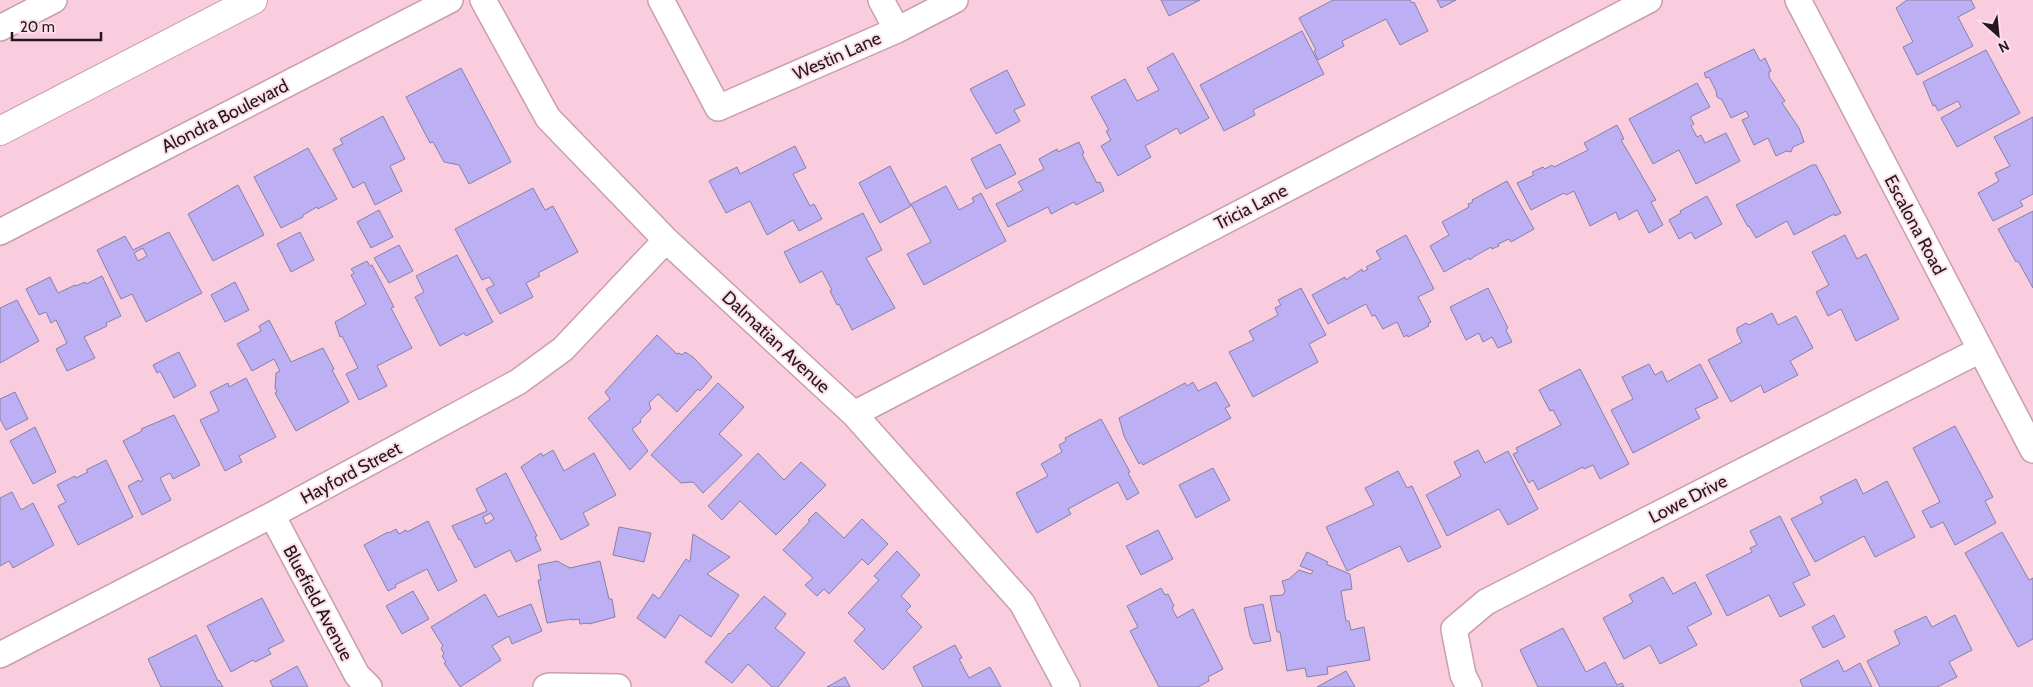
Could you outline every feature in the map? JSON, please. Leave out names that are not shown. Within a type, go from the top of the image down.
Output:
[{"type":"main road","points":[[0,131],[254,0]]},
{"type":"street","name":"Alondra Boulevard","points":[[0,232],[450,0]]},
{"type":"street","name":"Dalmatian Avenue","points":[[483,0],[548,118],[666,240],[854,414],[1022,603],[1067,687]]},
{"type":"street","name":"Westin Lane","points":[[662,0],[718,108],[897,30],[955,0]]},
{"type":"street","points":[[881,0],[897,30]]},
{"type":"street","name":"Tricia Lane","points":[[854,414],[1649,0]]},
{"type":"street","name":"Escalona Road","points":[[1798,0],[2033,450]]},
{"type":"street","points":[[0,28],[46,2]]},
{"type":"street","name":"Hayford Street","points":[[0,655],[272,515],[518,382],[562,348],[666,240]]},
{"type":"street","name":"Lowe Drive","points":[[1469,687],[1463,675],[1454,629],[1486,602],[1980,350]]},
{"type":"street","name":"Bluefield Avenue","points":[[272,515],[357,675],[369,687]]},
{"type":"street","points":[[546,687],[618,687]]},
{"type":"building","points":[[1161,0],[1200,0],[1169,16]]},
{"type":"building","points":[[1333,0],[1410,0],[1412,3],[1414,2],[1428,31],[1400,45],[1386,19],[1342,41],[1344,46],[1318,60],[1314,51],[1316,50],[1299,18]]},
{"type":"building","points":[[1437,0],[1456,0],[1441,8]]},
{"type":"building","points":[[1907,0],[1971,0],[1975,8],[1958,17],[1973,46],[1917,75],[1903,47],[1913,42],[1896,8]]},
{"type":"building","points":[[1302,31],[1324,74],[1253,110],[1255,115],[1224,131],[1200,85]]},
{"type":"building","points":[[1754,49],[1760,61],[1765,58],[1771,71],[1769,72],[1769,77],[1785,101],[1782,103],[1799,128],[1804,142],[1793,147],[1791,152],[1786,151],[1776,156],[1768,138],[1754,145],[1742,120],[1749,117],[1746,111],[1731,118],[1722,100],[1717,97],[1709,77],[1706,78],[1704,73]]},
{"type":"building","points":[[1986,50],[2020,113],[1957,147],[1941,118],[1961,107],[1958,101],[1938,111],[1935,105],[1933,106],[1923,82]]},
{"type":"building","points":[[1173,53],[1209,118],[1180,134],[1177,128],[1145,146],[1151,157],[1118,176],[1101,146],[1111,140],[1106,131],[1109,130],[1091,97],[1125,79],[1137,101],[1159,90],[1147,68]]},
{"type":"building","points":[[461,68],[511,162],[469,184],[459,165],[444,162],[433,142],[430,143],[406,97]]},
{"type":"building","points":[[1007,70],[1025,105],[1014,110],[1020,121],[996,134],[970,89]]},
{"type":"building","points":[[1697,83],[1710,107],[1690,117],[1694,124],[1691,126],[1697,137],[1701,135],[1705,143],[1726,133],[1740,161],[1696,184],[1679,150],[1653,164],[1629,119]]},
{"type":"building","points":[[383,116],[405,159],[390,166],[402,191],[375,205],[364,182],[353,188],[333,149],[343,144],[340,139]]},
{"type":"building","points":[[2033,117],[2033,194],[2020,201],[2023,206],[1993,221],[1978,193],[1999,181],[1995,173],[2010,166],[1994,137]]},
{"type":"building","points":[[1617,125],[1624,139],[1621,140],[1656,200],[1651,202],[1663,225],[1649,233],[1637,210],[1619,220],[1616,212],[1590,226],[1574,191],[1566,195],[1564,193],[1531,210],[1517,183],[1534,175],[1532,172],[1543,167],[1545,169],[1552,165],[1554,167],[1588,150],[1584,143]]},
{"type":"building","points":[[1079,142],[1084,153],[1082,154],[1097,183],[1100,182],[1104,191],[1076,205],[1074,202],[1051,214],[1048,207],[1008,227],[996,204],[1023,190],[1018,182],[1044,169],[1039,159],[1057,149],[1058,152]]},
{"type":"building","points":[[1000,144],[1016,174],[986,189],[971,159]]},
{"type":"building","points":[[795,146],[806,168],[793,174],[810,206],[814,204],[822,219],[799,231],[793,220],[767,235],[750,201],[726,213],[709,181],[737,167],[740,174]]},
{"type":"building","points":[[308,148],[337,199],[318,209],[317,207],[303,215],[303,217],[281,228],[254,177]]},
{"type":"building","points":[[1812,165],[1816,165],[1841,213],[1835,216],[1834,214],[1794,235],[1787,221],[1756,238],[1736,205]]},
{"type":"building","points":[[890,166],[911,206],[880,223],[859,183]]},
{"type":"building","points":[[1507,181],[1534,229],[1511,242],[1509,239],[1498,244],[1499,246],[1492,249],[1491,247],[1470,260],[1469,258],[1444,272],[1430,246],[1449,235],[1442,222],[1469,207],[1468,204],[1473,202],[1472,200]]},
{"type":"building","points":[[238,185],[264,235],[213,261],[188,214]]},
{"type":"building","points":[[946,186],[959,210],[974,202],[972,198],[981,193],[1006,241],[924,285],[907,254],[931,242],[911,204]]},
{"type":"building","points":[[533,188],[545,210],[553,206],[578,252],[538,273],[540,276],[526,283],[533,297],[500,314],[486,289],[494,285],[489,277],[482,280],[455,229]]},
{"type":"building","points":[[1707,196],[1722,224],[1695,239],[1691,232],[1679,239],[1669,220],[1681,213],[1680,211]]},
{"type":"building","points":[[379,210],[393,237],[371,248],[357,222]]},
{"type":"building","points":[[2033,211],[2033,288],[1998,229]]},
{"type":"building","points":[[863,213],[882,250],[866,258],[895,308],[852,330],[839,304],[837,305],[822,271],[800,283],[784,252]]},
{"type":"building","points":[[169,232],[202,293],[146,322],[132,294],[121,299],[97,250],[125,236],[133,250]],"holes":[[[143,248],[147,256],[138,261],[134,253]]]},
{"type":"building","points":[[300,232],[314,260],[291,272],[277,244]]},
{"type":"building","points":[[1406,235],[1434,289],[1418,297],[1431,322],[1428,323],[1429,326],[1408,337],[1407,335],[1404,337],[1397,322],[1383,329],[1375,315],[1372,316],[1366,304],[1328,324],[1312,295],[1345,277],[1346,280],[1362,269],[1363,272],[1368,269],[1366,267],[1381,259],[1376,251]]},
{"type":"building","points":[[1845,235],[1857,259],[1866,254],[1899,319],[1856,341],[1841,309],[1828,316],[1816,292],[1829,285],[1812,252]]},
{"type":"building","points":[[399,245],[413,271],[389,283],[374,258]]},
{"type":"building","points":[[457,255],[493,322],[466,336],[464,333],[440,346],[415,297],[424,292],[416,276]]},
{"type":"building","points":[[367,261],[370,266],[372,265],[394,307],[391,308],[412,348],[377,366],[387,386],[359,400],[346,374],[358,368],[342,336],[340,337],[335,322],[366,304],[351,275],[354,273],[351,269]]},
{"type":"building","points":[[102,276],[121,316],[106,323],[107,326],[84,337],[95,358],[67,371],[56,349],[67,343],[56,320],[51,323],[46,312],[39,315],[26,289],[50,277],[58,293],[75,285],[85,282],[86,284]]},
{"type":"building","points":[[235,282],[249,310],[225,322],[211,295]]},
{"type":"building","points":[[1301,288],[1326,335],[1309,344],[1318,362],[1253,397],[1229,352],[1254,340],[1249,331],[1278,315],[1275,308],[1281,305],[1278,300]]},
{"type":"building","points":[[1488,288],[1508,328],[1506,330],[1512,342],[1498,348],[1492,337],[1483,342],[1479,333],[1466,340],[1450,307]]},
{"type":"building","points":[[17,300],[39,341],[0,363],[0,308]]},
{"type":"building","points":[[1772,313],[1778,325],[1796,316],[1813,348],[1790,361],[1798,375],[1764,393],[1761,385],[1731,402],[1708,360],[1742,342],[1737,328],[1746,323],[1749,325]]},
{"type":"building","points":[[269,320],[291,362],[323,348],[349,402],[296,431],[275,393],[277,392],[275,388],[276,373],[280,371],[274,359],[252,371],[237,344],[261,331],[259,326]]},
{"type":"building","points":[[657,335],[677,354],[682,355],[685,352],[693,357],[712,377],[677,412],[658,394],[649,403],[651,409],[640,420],[641,422],[632,429],[648,451],[630,470],[588,418],[610,399],[605,392]]},
{"type":"building","points":[[179,352],[196,386],[174,398],[160,371],[157,373],[153,365]]},
{"type":"building","points":[[1649,364],[1655,375],[1662,371],[1667,382],[1700,364],[1718,398],[1695,409],[1700,418],[1633,453],[1611,410],[1633,399],[1622,377]]},
{"type":"building","points":[[1580,369],[1629,464],[1600,479],[1593,465],[1584,469],[1583,467],[1538,490],[1533,480],[1529,483],[1513,454],[1518,452],[1516,448],[1561,425],[1553,410],[1550,411],[1539,390]]},
{"type":"building","points":[[246,378],[276,437],[239,456],[242,462],[225,471],[200,420],[219,411],[210,392],[228,383],[229,387]]},
{"type":"building","points":[[1193,382],[1198,391],[1216,382],[1230,406],[1225,408],[1231,418],[1143,465],[1141,462],[1139,464],[1124,436],[1119,418],[1185,383],[1187,386]]},
{"type":"building","points":[[718,383],[744,407],[719,434],[742,455],[703,493],[693,482],[681,483],[651,455]]},
{"type":"building","points":[[15,392],[28,419],[6,430],[0,419],[0,399]]},
{"type":"building","points":[[174,415],[200,465],[173,479],[170,473],[160,478],[171,500],[142,515],[128,486],[143,480],[123,441],[142,431],[141,429]]},
{"type":"building","points":[[1101,419],[1130,472],[1128,473],[1139,493],[1127,500],[1118,482],[1068,509],[1071,514],[1037,533],[1016,493],[1048,476],[1041,464],[1062,452],[1059,445],[1066,441],[1065,438]]},
{"type":"building","points":[[1955,426],[1993,497],[1985,501],[1996,523],[1955,545],[1943,522],[1931,528],[1922,511],[1940,502],[1913,448]]},
{"type":"building","points":[[35,427],[56,472],[33,484],[10,441]]},
{"type":"building","points":[[553,450],[564,471],[594,453],[616,495],[583,513],[589,525],[561,540],[521,467],[541,453],[543,456]]},
{"type":"building","points":[[1478,450],[1485,463],[1508,451],[1538,509],[1508,525],[1499,509],[1447,536],[1426,495],[1461,476],[1454,462]]},
{"type":"building","points":[[758,453],[784,480],[801,462],[826,485],[776,535],[740,501],[722,520],[708,506]]},
{"type":"building","points":[[106,460],[133,517],[78,545],[58,506],[66,502],[57,485],[88,472],[86,470]]},
{"type":"building","points":[[1213,468],[1230,500],[1196,518],[1179,485]]},
{"type":"building","points":[[1398,471],[1407,488],[1412,486],[1441,547],[1408,562],[1400,546],[1347,571],[1326,527],[1374,505],[1365,488]]},
{"type":"building","points":[[506,473],[537,536],[535,537],[541,550],[516,562],[510,550],[475,568],[452,526],[487,511],[476,489]],"holes":[[[491,513],[494,519],[486,524],[483,517]]]},
{"type":"building","points":[[1856,479],[1863,494],[1887,481],[1915,537],[1875,557],[1864,536],[1815,562],[1791,519],[1823,503],[1820,497]]},
{"type":"building","points":[[12,492],[21,510],[33,503],[54,545],[13,568],[9,561],[0,566],[0,498]]},
{"type":"building","points":[[816,512],[844,538],[862,519],[888,544],[868,565],[862,559],[829,594],[824,589],[817,596],[805,585],[813,578],[783,550]]},
{"type":"building","points":[[1780,516],[1810,575],[1793,583],[1805,605],[1780,617],[1769,595],[1727,616],[1706,575],[1752,552],[1750,548],[1757,545],[1750,531]]},
{"type":"building","points":[[428,521],[457,581],[438,591],[427,569],[395,585],[396,587],[388,591],[364,545],[396,529],[399,534],[406,530],[407,532]]},
{"type":"building","points":[[619,527],[651,533],[644,562],[613,555]]},
{"type":"building","points":[[1158,530],[1173,559],[1141,575],[1126,546]]},
{"type":"building","points":[[2002,532],[2029,580],[2033,578],[2033,639],[2018,647],[1965,553]]},
{"type":"building","points":[[693,534],[730,557],[707,574],[739,595],[711,637],[680,615],[665,638],[637,618],[653,594],[659,599],[686,559],[690,562]]},
{"type":"building","points":[[897,551],[920,575],[901,596],[911,606],[906,611],[922,627],[883,670],[854,641],[865,629],[848,613],[879,580],[874,576]]},
{"type":"building","points":[[1307,552],[1328,562],[1326,564],[1350,574],[1352,589],[1341,591],[1346,621],[1349,621],[1351,630],[1364,627],[1370,660],[1327,667],[1328,674],[1307,677],[1305,668],[1287,671],[1280,632],[1277,632],[1270,596],[1283,595],[1285,591],[1282,581],[1289,579],[1299,570],[1311,574],[1313,571],[1300,566]]},
{"type":"building","points":[[557,561],[570,568],[600,561],[609,599],[612,599],[615,617],[589,624],[580,624],[579,619],[547,623],[538,580],[541,580],[538,565]]},
{"type":"building","points":[[1663,577],[1673,594],[1695,582],[1712,614],[1687,627],[1697,645],[1660,664],[1650,645],[1624,659],[1603,618],[1633,602],[1629,595]]},
{"type":"building","points":[[1161,588],[1165,595],[1168,594],[1177,618],[1193,609],[1223,669],[1208,677],[1209,681],[1198,687],[1159,687],[1130,631],[1138,627],[1127,606]]},
{"type":"building","points":[[413,591],[429,619],[402,634],[386,606]]},
{"type":"building","points":[[485,594],[498,617],[531,604],[542,631],[512,644],[509,636],[492,646],[501,660],[460,687],[444,663],[446,662],[442,656],[444,654],[441,648],[443,646],[431,627]]},
{"type":"building","points":[[764,596],[786,614],[775,628],[805,653],[778,687],[772,687],[748,664],[732,683],[705,662]]},
{"type":"building","points":[[262,598],[284,641],[268,649],[271,654],[255,662],[253,660],[231,672],[207,626]]},
{"type":"building","points":[[1263,604],[1271,641],[1254,644],[1250,636],[1244,608]]},
{"type":"building","points":[[1834,615],[1845,637],[1823,648],[1812,627]]},
{"type":"building","points":[[1955,615],[1972,650],[1949,662],[1957,677],[1937,687],[1880,687],[1867,661],[1900,644],[1894,631],[1926,616],[1932,627]]},
{"type":"building","points":[[1563,628],[1586,672],[1605,662],[1617,685],[1622,683],[1624,687],[1538,687],[1520,650]]},
{"type":"building","points":[[196,635],[218,681],[223,687],[161,687],[148,659]]},
{"type":"building","points":[[955,645],[962,658],[959,659],[969,678],[990,667],[1001,687],[923,687],[913,667]]},
{"type":"building","points":[[1838,660],[1844,672],[1860,663],[1872,687],[1803,687],[1800,680]]},
{"type":"building","points":[[297,666],[308,687],[273,687],[270,681]]},
{"type":"building","points":[[1346,671],[1355,687],[1317,687]]},
{"type":"building","points":[[845,677],[850,687],[827,687]]}]
